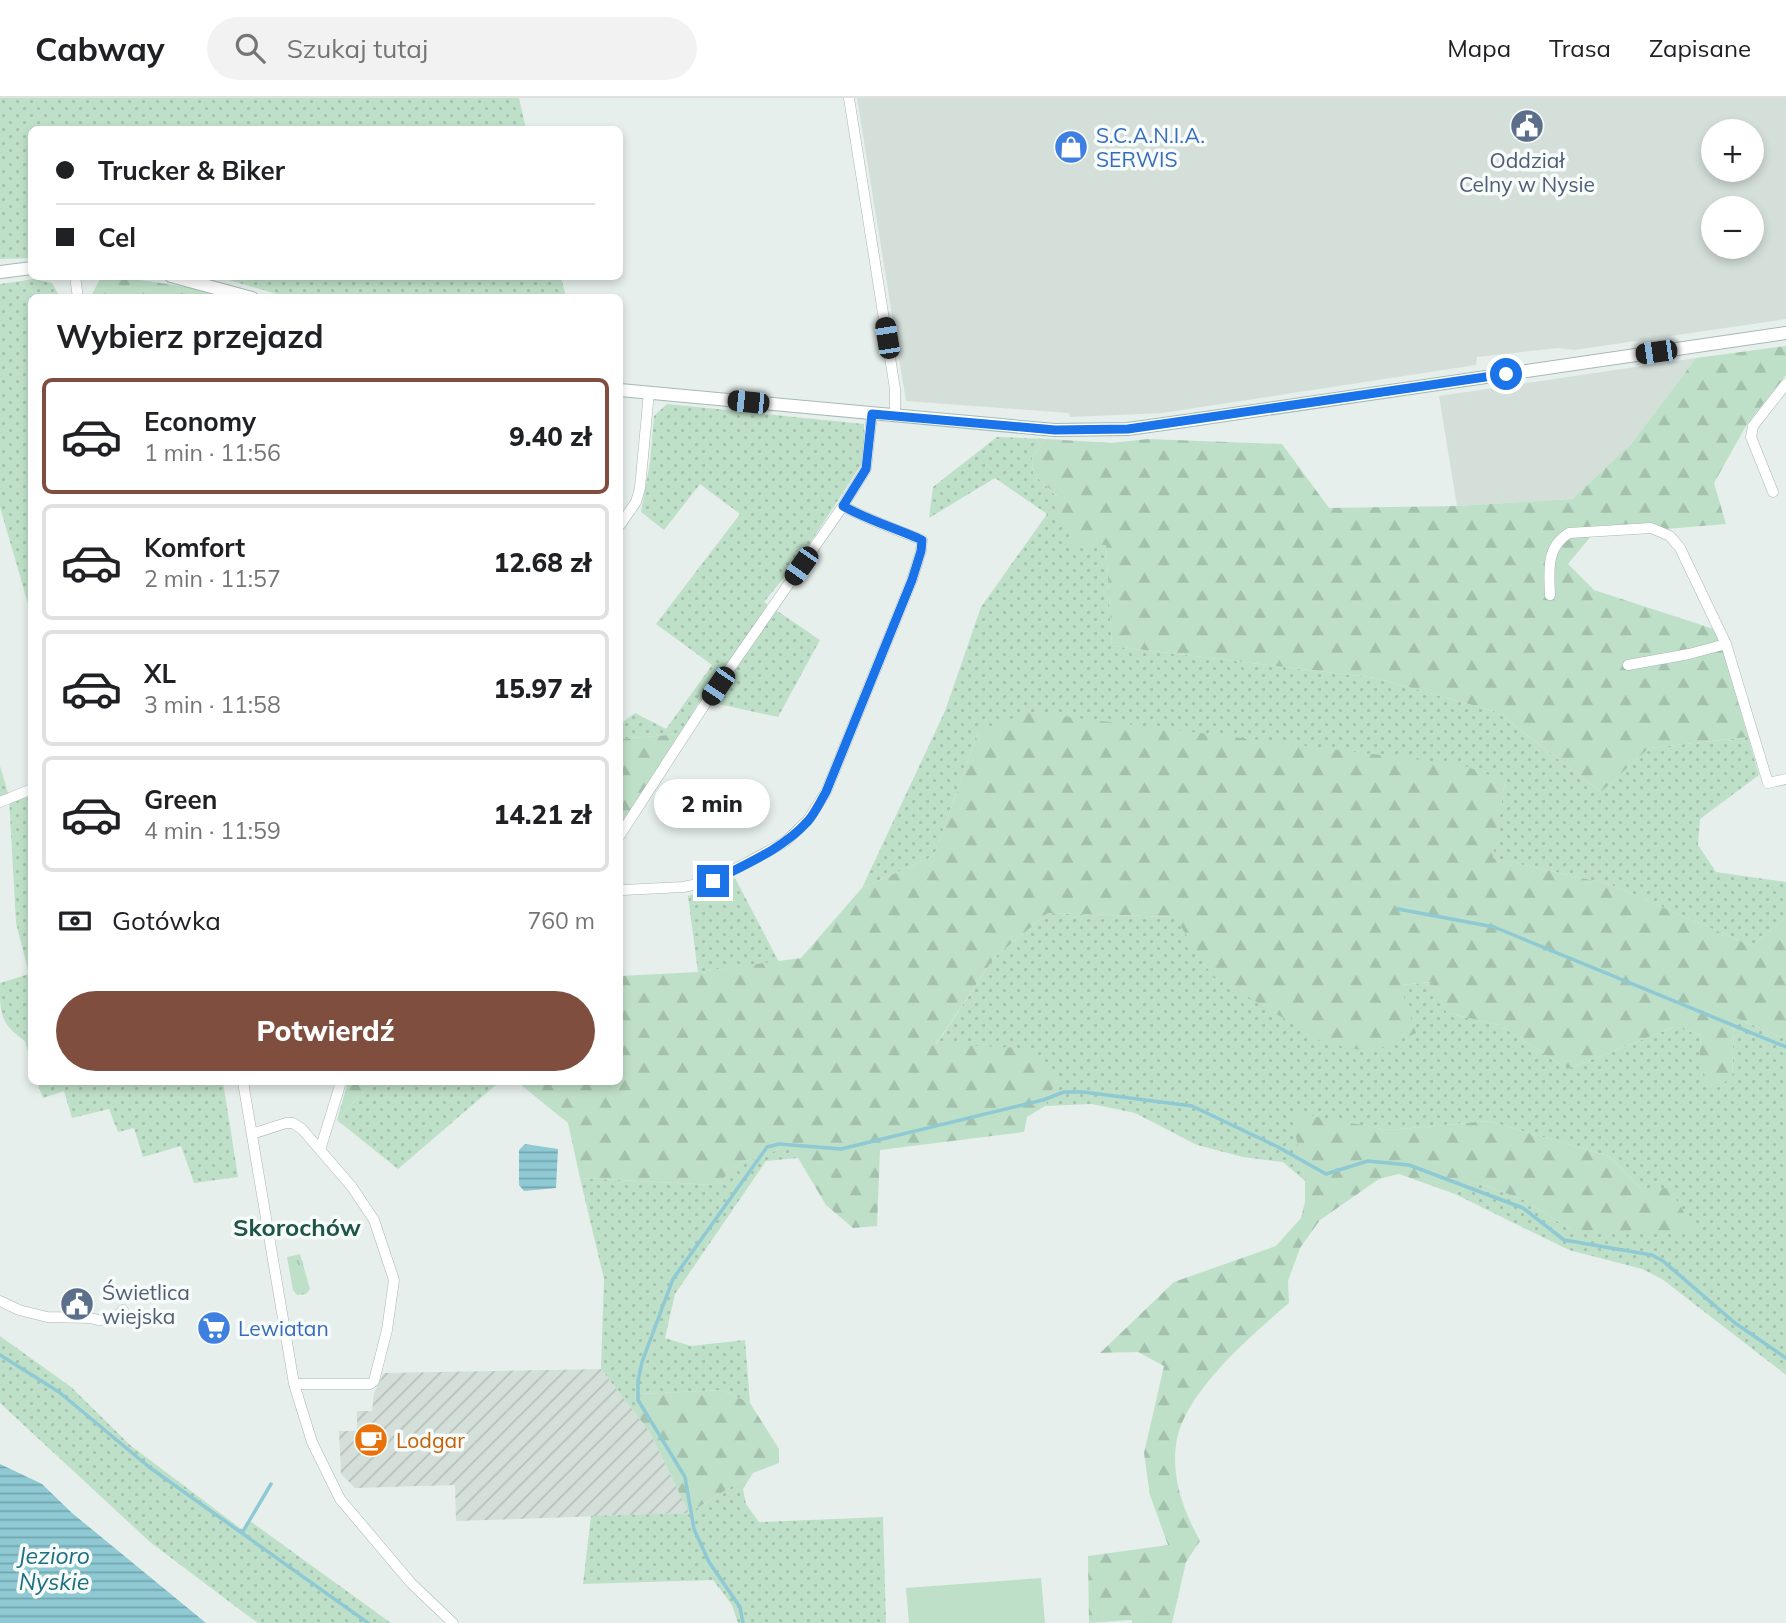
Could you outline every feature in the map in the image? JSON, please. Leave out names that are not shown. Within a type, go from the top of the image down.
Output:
[{"type":"main road","points":[[6,271],[28,268]]},
{"type":"main road","points":[[186,280],[237,294]]},
{"type":"main road","points":[[623,390],[1055,430],[1128,429],[1786,333]]},
{"type":"street","points":[[849,98],[895,389],[895,416]]},
{"type":"street","points":[[1773,492],[1751,437],[1753,426],[1786,384]]},
{"type":"street","points":[[623,521],[636,502],[640,488],[649,392]]},
{"type":"street","points":[[623,830],[710,696],[866,469],[872,414]]},
{"type":"street","points":[[623,890],[683,887],[713,881],[785,842],[808,820],[826,792],[912,580],[922,540],[885,523],[867,520],[843,506]]},
{"type":"street","points":[[1550,595],[1551,553],[1557,540],[1569,533],[1651,528],[1670,536],[1680,548],[1726,644],[1768,783],[1786,779]]},
{"type":"street","points":[[1629,665],[1726,644]]},
{"type":"street","points":[[0,802],[28,791]]},
{"type":"street","points":[[244,1085],[294,1384],[312,1442],[340,1499],[411,1583],[453,1623]]},
{"type":"street","points":[[320,1150],[340,1085]]},
{"type":"street","points":[[252,1134],[285,1123],[302,1129],[352,1187],[374,1220],[394,1280],[374,1381],[370,1384],[294,1384]]},
{"type":"street","points":[[0,1301],[40,1316],[62,1319],[115,1319],[123,1310]]},
{"type":"shaded area","points":[[857,98],[1786,98],[1786,319],[1574,350],[1558,348],[1477,357],[1476,365],[1162,413],[1070,417],[1069,413],[906,401]]},
{"type":"shaded area","points":[[1696,358],[1631,444],[1572,499],[1457,506],[1439,396]]},
{"type":"shaded area","points":[[601,1369],[649,1431],[689,1513],[456,1521],[455,1485],[355,1488],[341,1474],[339,1431],[357,1431],[357,1411],[372,1411],[374,1393],[384,1373]]},
{"type":"green space","points":[[0,98],[519,98],[525,126],[28,126],[28,258],[0,259]]},
{"type":"green space","points":[[39,280],[52,283],[58,294],[28,294],[28,604],[0,507],[0,284]]},
{"type":"green space","points":[[99,280],[141,280],[216,294],[92,294]]},
{"type":"green space","points":[[229,280],[562,280],[565,294],[277,294]]},
{"type":"green space","points":[[1786,346],[1786,375],[1747,424],[1714,483],[1726,524],[1592,535],[1568,564],[1594,590],[1717,630],[1748,737],[1649,748],[1601,792],[1497,712],[1376,678],[1112,646],[1106,545],[1073,544],[1071,527],[1054,519],[1057,496],[1033,473],[1032,457],[1046,439],[1111,443],[1148,439],[1282,444],[1329,508],[1457,506],[1572,499],[1631,444],[1696,358]]},
{"type":"green space","points":[[667,404],[864,424],[861,465],[801,557],[764,602],[820,640],[778,717],[700,700],[680,734],[623,739],[623,722],[635,713],[666,729],[712,665],[656,624],[740,514],[700,484],[664,530],[641,512],[650,462],[654,416]]},
{"type":"green space","points":[[997,437],[1046,439],[1032,457],[1033,473],[1106,545],[1112,646],[1376,678],[1497,712],[1601,792],[1649,748],[1748,737],[1759,775],[1700,819],[1698,845],[1716,872],[1786,882],[1786,917],[1752,946],[1609,884],[1492,858],[1505,781],[978,732],[934,856],[862,888],[945,711],[981,607],[1047,514],[995,478],[929,518],[933,487]]},
{"type":"green space","points":[[1028,712],[1462,765],[1505,781],[1493,858],[1609,884],[1752,946],[1786,917],[1786,1039],[1734,1017],[1732,1080],[1708,1086],[1699,1058],[1701,1035],[1674,1027],[1568,1069],[1499,1025],[1447,1013],[1432,982],[1400,985],[1416,1033],[1371,1052],[1324,1043],[1211,974],[1175,917],[1048,913],[994,958],[936,1044],[1024,1048],[1058,1077],[1045,1106],[1027,1117],[1024,1132],[880,1150],[877,1226],[853,1228],[826,1205],[798,1158],[789,1148],[779,1148],[765,1157],[744,1161],[715,1185],[580,1178],[568,1123],[521,1085],[623,1085],[623,976],[698,972],[801,958],[862,888],[934,856],[978,732]]},
{"type":"green space","points":[[680,734],[623,823],[623,739]]},
{"type":"green space","points":[[0,766],[9,796],[28,789],[28,970],[16,923],[9,797],[0,799]]},
{"type":"green space","points":[[735,878],[779,962],[698,972],[688,896]]},
{"type":"green space","points":[[1048,913],[1176,917],[1211,974],[1400,985],[1433,982],[1447,1013],[1499,1025],[1568,1069],[1674,1027],[1701,1035],[1699,1058],[1732,1080],[1734,1017],[1786,1039],[1786,1375],[1662,1279],[1642,1269],[1569,1250],[1455,1194],[1474,1182],[1524,1200],[1571,1230],[1641,1189],[1609,1156],[1488,1121],[1389,1130],[1292,1113],[1305,1181],[1283,1162],[1243,1157],[1197,1145],[1135,1113],[1092,1104],[1045,1106],[1058,1077],[936,1045],[994,958]]},
{"type":"green space","points":[[28,974],[28,1052],[25,1041],[11,1029],[3,1017],[0,983]]},
{"type":"green space","points":[[38,1085],[223,1085],[238,1177],[194,1183],[181,1146],[143,1157],[134,1128],[118,1132],[109,1109],[72,1118],[64,1091],[43,1098]]},
{"type":"green space","points":[[347,1085],[370,1085],[337,1120]]},
{"type":"green space","points":[[370,1085],[496,1085],[398,1169],[337,1120]]},
{"type":"green space","points":[[1291,1112],[1389,1130],[1488,1121],[1609,1156],[1641,1189],[1669,1188],[1697,1233],[1571,1230],[1524,1200],[1474,1182],[1455,1194],[1399,1174],[1379,1179],[1320,1220],[1300,1248],[1288,1281],[1289,1303],[1223,1365],[1207,1383],[1183,1420],[1177,1439],[1175,1466],[1183,1505],[1200,1541],[1186,1562],[1172,1623],[1132,1623],[1132,1620],[1089,1623],[1088,1556],[1168,1545],[1150,1495],[1144,1453],[1164,1366],[1138,1352],[1100,1353],[1174,1282],[1276,1246],[1301,1218],[1305,1202],[1305,1181]]},
{"type":"green space","points":[[779,1148],[789,1148],[798,1158],[766,1161],[675,1294],[665,1338],[691,1346],[745,1340],[750,1403],[722,1390],[642,1394],[635,1413],[601,1369],[604,1279],[580,1178],[714,1185],[744,1161],[765,1157]]},
{"type":"green space","points":[[300,1254],[310,1289],[306,1294],[297,1295],[293,1290],[287,1257]]},
{"type":"green space","points":[[0,1336],[71,1387],[130,1445],[244,1531],[250,1521],[391,1623],[258,1623],[243,1612],[150,1542],[0,1403]]},
{"type":"green space","points":[[722,1390],[750,1403],[779,1449],[779,1463],[753,1473],[689,1513],[649,1431],[635,1413],[641,1394]]},
{"type":"green space","points":[[753,1473],[743,1489],[746,1504],[759,1522],[883,1517],[886,1623],[738,1623],[732,1605],[713,1580],[583,1584],[591,1516],[689,1513]]},
{"type":"green space","points":[[1041,1578],[1045,1623],[909,1623],[906,1588]]},
{"type":"water","points":[[525,1144],[558,1149],[556,1188],[524,1191],[519,1185],[519,1150]]},
{"type":"water","name":"Jezioro Nyskie","points":[[0,1464],[42,1484],[72,1513],[206,1623],[0,1623]]},
{"type":"waterway","points":[[1398,909],[1494,927],[1786,1047]]},
{"type":"waterway","points":[[743,1623],[740,1607],[709,1562],[694,1529],[685,1477],[638,1400],[638,1381],[642,1362],[673,1279],[767,1147],[779,1144],[841,1149],[1043,1100],[1064,1092],[1192,1106],[1278,1147],[1326,1174],[1368,1161],[1409,1165],[1523,1208],[1564,1240],[1652,1255],[1663,1261],[1735,1323],[1786,1358]]},
{"type":"waterway","points":[[0,1355],[59,1392],[149,1467],[368,1623]]},
{"type":"waterway","points":[[242,1533],[271,1484]]},
{"type":"place","name":"Oddział Celny w Nysie","points":[[1527,126]]},
{"type":"place","name":"S.C.A.N.I.A. SERWIS","points":[[1071,147]]},
{"type":"place","name":"Świetlica wiejska","points":[[77,1304]]},
{"type":"place","name":"Lewiatan","points":[[214,1328]]},
{"type":"place","name":"Lodgar","points":[[371,1440]]},
{"type":"district","name":"Skorochów","points":[[297,1227]]},
{"type":"route","points":[[713,881],[768,853],[785,842],[808,820],[826,792],[912,580],[922,540],[885,523],[867,520],[843,506],[866,469],[872,414],[1055,430],[1128,429],[1506,374]]}]
